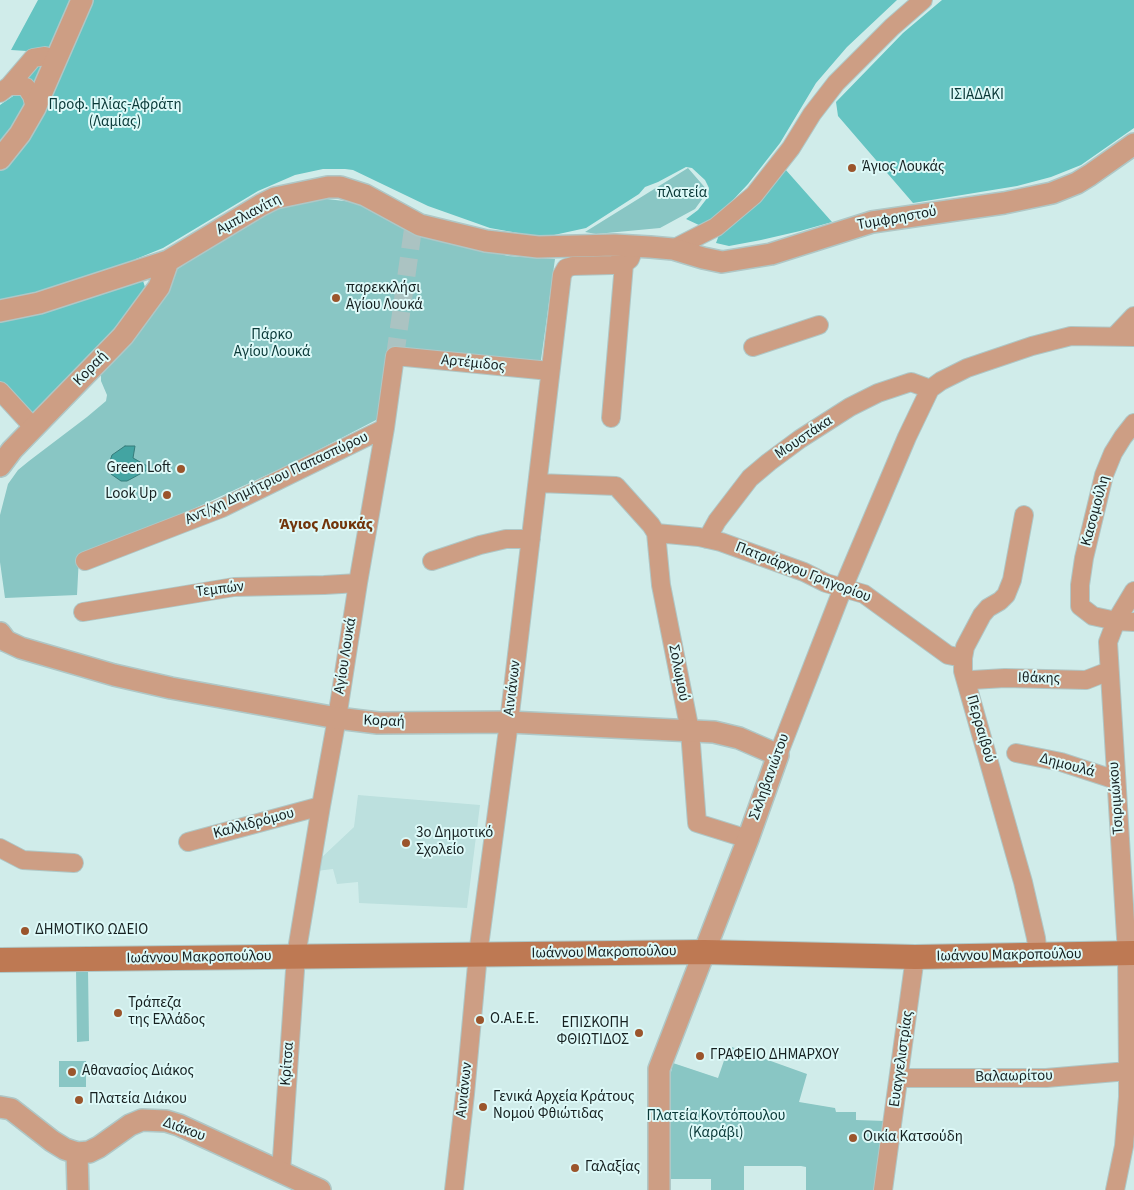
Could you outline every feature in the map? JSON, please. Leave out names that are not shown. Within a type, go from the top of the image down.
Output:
[{"type":"main road","name":"Ιωάννου Μακροπούλου","points":[[0,960],[704,952],[915,957],[1130,954]]},
{"type":"street","points":[[0,159],[20,134],[35,108],[82,0]]},
{"type":"street","points":[[673,250],[716,228],[754,195],[791,148],[812,114],[836,83],[892,27],[923,0]]},
{"type":"street","points":[[4,89],[33,58],[46,56],[56,62]]},
{"type":"street","points":[[4,89],[26,87],[32,96],[35,108]]},
{"type":"street","name":"Τυμφρηστού","points":[[643,246],[673,250],[722,262],[757,257],[872,222],[1039,196],[1076,183],[1134,144]]},
{"type":"street","name":"Αμπλιανίτη","points":[[0,311],[39,303],[168,261],[275,198],[328,187],[340,187],[365,195],[420,225],[486,241],[538,247],[643,246]]},
{"type":"street","points":[[612,418],[624,264],[643,246]]},
{"type":"street","name":"Κοραή","points":[[4,454],[34,428],[123,336],[159,287],[168,261]]},
{"type":"street","name":"Αινιάνων","points":[[454,1190],[466,1094],[478,954],[509,722],[562,271],[573,266],[612,266],[624,264]]},
{"type":"street","points":[[1116,336],[1134,316]]},
{"type":"street","points":[[753,347],[819,325]]},
{"type":"street","points":[[935,385],[976,365],[1032,346],[1071,336],[1134,337]]},
{"type":"street","name":"Αρτέμιδος","points":[[395,356],[550,371]]},
{"type":"street","name":"Αγίου Λουκά","points":[[296,956],[385,428],[395,356]]},
{"type":"street","name":"Μουστάκα","points":[[708,539],[721,515],[750,478],[800,439],[850,407],[878,392],[910,382],[935,385]]},
{"type":"street","name":"Σκληβανιώτου","points":[[659,1190],[659,1069],[843,588],[907,437],[935,385]]},
{"type":"street","points":[[0,392],[34,428]]},
{"type":"street","name":"Κασομούλη","points":[[1116,621],[1094,616],[1080,606],[1080,585],[1084,558],[1104,475],[1113,453],[1123,436],[1134,423]]},
{"type":"street","name":"Αντ/χη Δημήτριου Παπασπύρου","points":[[85,561],[212,512],[385,428]]},
{"type":"street","points":[[538,483],[616,486],[656,533]]},
{"type":"street","points":[[963,658],[965,646],[988,608],[1006,595],[1012,580],[1024,515]]},
{"type":"street","name":"Πατριάρχου Γρηγορίου","points":[[656,533],[708,539],[762,556],[856,592],[868,597],[948,655],[963,658]]},
{"type":"street","name":"Σολωμού","points":[[656,533],[661,585],[690,731],[697,823],[748,840]]},
{"type":"street","points":[[432,561],[465,549],[506,539],[531,539]]},
{"type":"street","name":"Τεμπών","points":[[83,612],[234,587],[358,583]]},
{"type":"street","name":"Τσιριμώκου","points":[[1115,1190],[1128,1157],[1130,954],[1128,873],[1116,780],[1108,642],[1116,621],[1134,590]]},
{"type":"street","points":[[1116,621],[1134,622]]},
{"type":"street","name":"Κοραή","points":[[0,633],[6,641],[21,648],[114,676],[337,718],[378,722],[509,722],[714,732],[738,738],[778,755]]},
{"type":"street","name":"Περραιβού","points":[[963,658],[963,671],[1023,882],[1038,955]]},
{"type":"street","name":"Ιθάκης","points":[[967,682],[1005,678],[1086,680],[1109,670]]},
{"type":"street","name":"Δημουλά","points":[[1016,753],[1061,762],[1116,780]]},
{"type":"street","name":"Καλλιδρόμου","points":[[188,842],[321,806]]},
{"type":"street","points":[[0,848],[23,860],[74,863]]},
{"type":"street","name":"Κρίτσα","points":[[281,1172],[296,956]]},
{"type":"street","name":"Ευαγγελιστρίας","points":[[883,1190],[900,1078],[915,957]]},
{"type":"street","name":"Βαλαωρίτου","points":[[900,1078],[1046,1078],[1128,1071]]},
{"type":"street","points":[[0,1107],[11,1109],[52,1142],[77,1153],[78,1190]]},
{"type":"street","name":"Διάκου","points":[[77,1153],[89,1152],[99,1147],[122,1130],[137,1122],[149,1119],[159,1120],[180,1125],[320,1190]]},
{"type":"shaded area","points":[[125,446],[135,446],[133,458],[151,468],[127,481],[121,481],[111,474],[108,467],[112,455]]},
{"type":"shaded area","name":"3ο Δημοτικό Σχολείο","points":[[358,795],[480,805],[467,908],[359,903],[358,882],[337,884],[333,869],[308,872],[354,827]]},
{"type":"green space","name":"Προφ. Ηλίας-Αφράτη (Λαμίας)","points":[[38,0],[897,0],[847,47],[816,83],[780,143],[748,184],[714,220],[701,226],[686,219],[698,210],[708,197],[709,188],[705,180],[692,168],[686,167],[645,187],[639,194],[586,228],[554,235],[529,235],[490,228],[428,206],[353,170],[323,169],[295,175],[258,191],[163,248],[136,259],[145,287],[142,297],[48,403],[31,413],[0,382],[0,105],[22,90],[36,63],[34,54],[27,51],[11,50]]},
{"type":"green space","name":"ΙΣΙΑΔΑΚΙ","points":[[942,0],[1134,0],[1134,128],[1081,165],[1051,177],[1017,186],[913,203],[838,116],[836,102],[903,33]]},
{"type":"green space","name":"πλατεία","points":[[688,168],[708,191],[695,209],[660,228],[596,234],[585,232]]},
{"type":"green space","points":[[785,169],[832,222],[800,231],[729,246],[716,243],[719,235],[738,219]]},
{"type":"green space","name":"Πάρκο Αγίου Λουκά","points":[[318,198],[362,203],[420,232],[508,256],[555,259],[541,360],[537,365],[388,349],[378,419],[297,461],[163,523],[79,556],[77,595],[5,598],[0,562],[0,515],[8,484],[18,470],[106,401],[107,395],[101,381],[101,372],[173,272],[265,211]]},
{"type":"green space","points":[[76,968],[88,968],[89,1041],[77,1042]]},
{"type":"green space","name":"Πλατεία Κοντόπουλου (Καράβι)","points":[[729,1046],[807,1074],[799,1102],[835,1108],[836,1112],[856,1112],[856,1120],[886,1121],[877,1190],[806,1190],[806,1167],[801,1166],[744,1166],[744,1190],[711,1190],[711,1179],[667,1179],[668,1086],[673,1063],[718,1078]]},
{"type":"green space","points":[[59,1061],[86,1061],[86,1087],[59,1087]]},
{"type":"tunnel","points":[[395,356],[414,222]]},
{"type":"place","name":"Άγιος Λουκάς","points":[[852,168]]},
{"type":"place","name":"παρεκκλήσι Αγίου Λουκά","points":[[336,298]]},
{"type":"place","name":"Green Loft","points":[[181,469]]},
{"type":"place","name":"Look Up","points":[[167,495]]},
{"type":"place","name":"3ο Δημοτικό Σχολείο","points":[[406,843]]},
{"type":"place","name":"ΔΗΜΟΤΙΚΟ ΩΔΕΙΟ","points":[[25,931]]},
{"type":"place","name":"Τράπεζα της Ελλάδος","points":[[118,1013]]},
{"type":"place","name":"Ο.Α.Ε.Ε.","points":[[480,1020]]},
{"type":"place","name":"ΕΠΙΣΚΟΠΗ ΦΘΙΩΤΙΔΟΣ","points":[[639,1033]]},
{"type":"place","name":"ΓΡΑΦΕΙΟ ΔΗΜΑΡΧΟΥ","points":[[700,1056]]},
{"type":"place","name":"Αθανασίος Διάκος","points":[[72,1072]]},
{"type":"place","name":"Πλατεία Διάκου","points":[[79,1100]]},
{"type":"place","name":"Γενικά Αρχεία Κράτους Νομού Φθιώτιδας","points":[[483,1107]]},
{"type":"place","name":"Οικία Κατσούδη","points":[[853,1138]]},
{"type":"place","name":"Γαλαξίας","points":[[575,1168]]},
{"type":"district","name":"Άγιος Λουκάς","points":[[326,525]]}]
